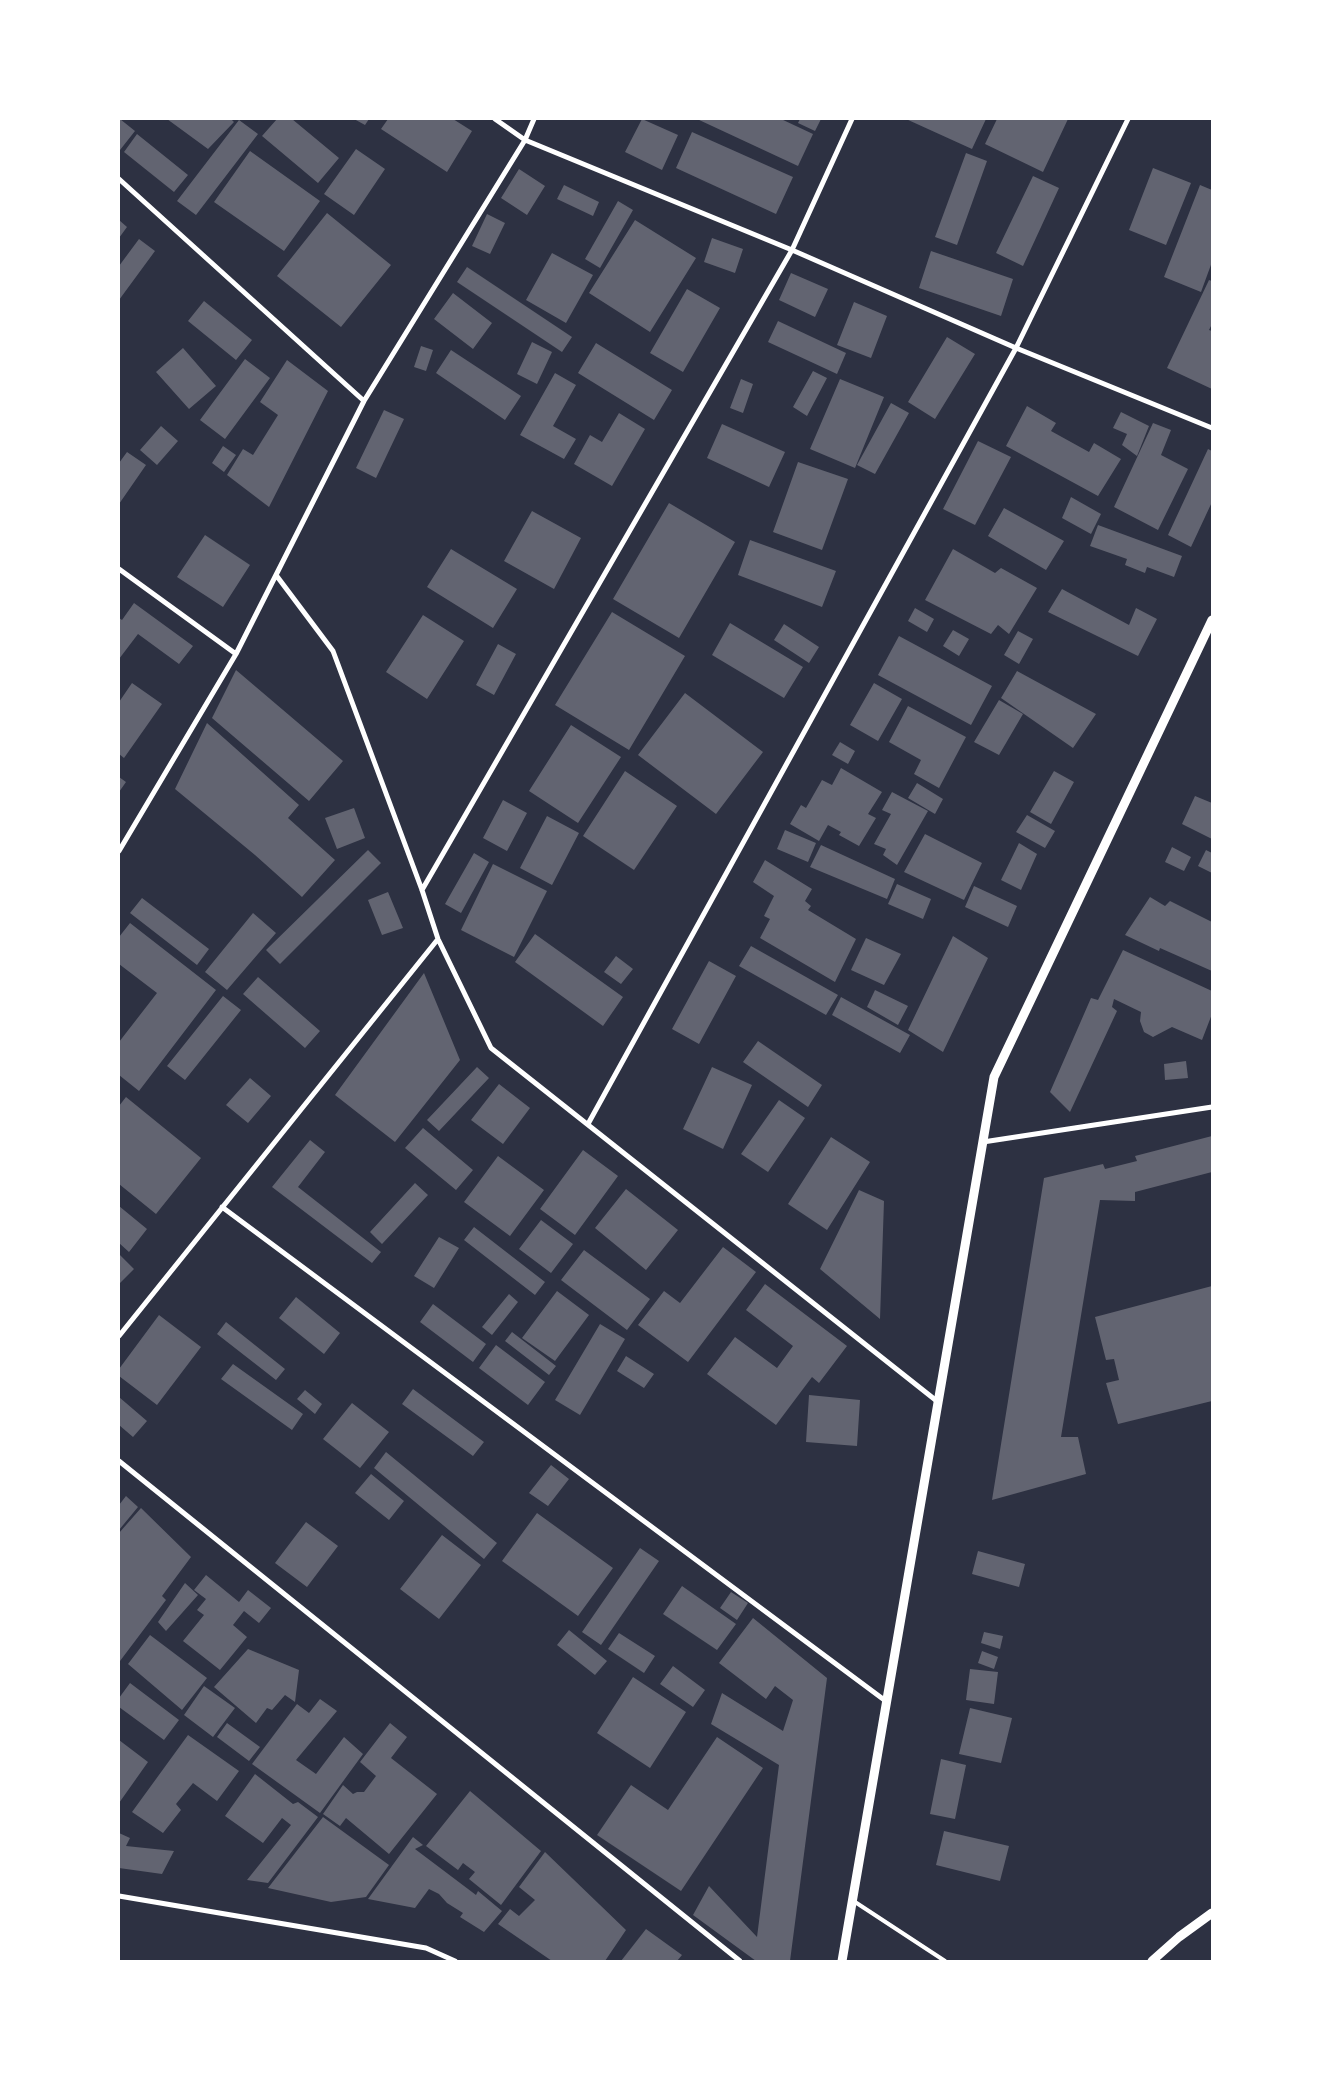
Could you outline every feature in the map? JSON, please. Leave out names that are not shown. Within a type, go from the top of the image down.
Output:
[{"type":"street","points":[[495,119],[525,140],[792,250],[1016,348],[1212,428]]},
{"type":"street","points":[[119,851],[236,654],[364,401],[525,140],[534,119]]},
{"type":"street","points":[[422,890],[792,250],[852,119]]},
{"type":"street","points":[[588,1124],[1016,348],[1128,119]]},
{"type":"street","points":[[119,179],[364,401]]},
{"type":"street","points":[[119,569],[236,654]]},
{"type":"street","points":[[276,575],[333,651],[422,890],[438,939],[491,1048],[938,1402]]},
{"type":"street","points":[[842,1961],[994,1077],[1212,620]]},
{"type":"street","points":[[119,1336],[438,939]]},
{"type":"street","points":[[983,1142],[1212,1108]]},
{"type":"street","points":[[222,1207],[887,1702]]},
{"type":"street","points":[[119,1461],[740,1961]]},
{"type":"street","points":[[119,1896],[426,1948],[455,1961]]},
{"type":"street","points":[[1152,1961],[1179,1937],[1212,1913]]},
{"type":"lane","points":[[852,1900],[945,1961]]},
{"type":"building","points":[[120,119],[135,131],[120,150],[119,149]]},
{"type":"building","points":[[167,119],[231,119],[234,122],[208,149]]},
{"type":"building","points":[[277,119],[292,119],[339,158],[318,183],[262,136]]},
{"type":"building","points":[[354,119],[369,119],[365,125]]},
{"type":"building","points":[[388,119],[453,119],[472,131],[447,172],[381,129]]},
{"type":"building","points":[[642,119],[678,135],[662,170],[625,152]]},
{"type":"building","points":[[697,119],[781,119],[813,134],[798,166]]},
{"type":"building","points":[[800,119],[821,119],[815,131],[798,123]]},
{"type":"building","points":[[906,119],[986,119],[972,149]]},
{"type":"building","points":[[997,119],[1068,119],[1043,172],[985,144]]},
{"type":"building","points":[[239,120],[258,134],[196,215],[177,201]]},
{"type":"building","points":[[692,132],[793,177],[776,214],[676,168]]},
{"type":"building","points":[[137,134],[188,175],[174,192],[124,152]]},
{"type":"building","points":[[356,149],[385,169],[354,215],[324,194]]},
{"type":"building","points":[[250,151],[320,201],[284,251],[214,202]]},
{"type":"building","points":[[966,153],[987,161],[957,245],[935,237]]},
{"type":"building","points":[[1153,168],[1191,183],[1166,245],[1129,230]]},
{"type":"building","points":[[519,169],[545,186],[527,215],[501,198]]},
{"type":"building","points":[[1033,176],[1059,188],[1023,266],[996,253]]},
{"type":"building","points":[[564,185],[599,202],[593,216],[557,199]]},
{"type":"building","points":[[1200,185],[1212,190],[1212,262],[1201,292],[1164,277]]},
{"type":"building","points":[[618,201],[633,210],[600,268],[585,259]]},
{"type":"building","points":[[327,213],[391,265],[341,327],[277,276]]},
{"type":"building","points":[[487,214],[505,223],[490,254],[472,246]]},
{"type":"building","points":[[119,220],[127,227],[119,238]]},
{"type":"building","points":[[635,220],[696,258],[650,332],[589,293]]},
{"type":"building","points":[[712,238],[743,249],[735,273],[704,262]]},
{"type":"building","points":[[139,239],[155,251],[119,300],[119,266]]},
{"type":"building","points":[[931,251],[1013,279],[1001,316],[919,288]]},
{"type":"building","points":[[552,253],[593,275],[566,323],[526,300]]},
{"type":"building","points":[[467,267],[572,337],[562,352],[457,282]]},
{"type":"building","points":[[791,273],[828,289],[815,317],[779,300]]},
{"type":"building","points":[[1209,280],[1212,281],[1212,324],[1209,330],[1212,331],[1212,389],[1167,368]]},
{"type":"building","points":[[687,289],[720,308],[683,372],[650,353]]},
{"type":"building","points":[[453,293],[492,323],[473,349],[434,319]]},
{"type":"building","points":[[204,301],[252,340],[236,360],[188,321]]},
{"type":"building","points":[[854,302],[887,316],[871,358],[837,345]]},
{"type":"building","points":[[778,321],[846,353],[837,374],[768,342]]},
{"type":"building","points":[[947,337],[975,354],[935,419],[908,402]]},
{"type":"building","points":[[532,342],[552,352],[537,384],[517,374]]},
{"type":"building","points":[[596,343],[672,390],[654,420],[578,373]]},
{"type":"building","points":[[421,346],[433,350],[426,371],[414,367]]},
{"type":"building","points":[[183,348],[216,386],[189,409],[156,372]]},
{"type":"building","points":[[451,350],[521,396],[505,420],[436,373]]},
{"type":"building","points":[[245,359],[270,378],[225,439],[200,420]]},
{"type":"building","points":[[287,360],[328,391],[269,507],[227,475],[243,449],[253,455],[278,415],[260,402]]},
{"type":"building","points":[[813,371],[827,378],[807,416],[793,407]]},
{"type":"building","points":[[555,373],[576,385],[553,426],[576,439],[564,459],[520,435]]},
{"type":"building","points":[[741,379],[753,384],[743,413],[730,408]]},
{"type":"building","points":[[840,379],[884,397],[855,468],[810,449]]},
{"type":"building","points":[[891,403],[909,413],[875,474],[857,465]]},
{"type":"building","points":[[1027,406],[1056,423],[1051,431],[1089,452],[1094,443],[1121,459],[1098,496],[1006,446]]},
{"type":"building","points":[[384,410],[404,419],[376,478],[356,468]]},
{"type":"building","points":[[1121,412],[1149,426],[1137,456],[1122,445],[1127,434],[1113,428]]},
{"type":"building","points":[[619,413],[645,429],[612,486],[574,464],[590,435],[602,442]]},
{"type":"building","points":[[1153,423],[1171,430],[1161,455],[1188,469],[1158,530],[1114,507]]},
{"type":"building","points":[[722,424],[785,452],[769,487],[707,458]]},
{"type":"building","points":[[161,426],[178,441],[157,465],[140,450]]},
{"type":"building","points":[[978,441],[1011,457],[975,525],[943,509]]},
{"type":"building","points":[[223,446],[236,455],[224,472],[212,463]]},
{"type":"building","points":[[1208,449],[1212,451],[1212,502],[1191,547],[1168,535]]},
{"type":"building","points":[[127,452],[146,465],[119,504],[119,463]]},
{"type":"building","points":[[798,462],[848,479],[822,550],[773,532]]},
{"type":"building","points":[[1071,497],[1101,514],[1091,534],[1062,518]]},
{"type":"building","points":[[669,503],[735,542],[679,638],[613,599]]},
{"type":"building","points":[[1004,508],[1064,541],[1046,570],[988,536]]},
{"type":"building","points":[[532,511],[581,538],[554,589],[504,561]]},
{"type":"building","points":[[1098,525],[1182,556],[1174,577],[1147,567],[1145,573],[1125,565],[1127,559],[1090,546]]},
{"type":"building","points":[[205,535],[250,565],[223,607],[177,577]]},
{"type":"building","points":[[750,540],[836,571],[822,607],[738,575]]},
{"type":"building","points":[[451,549],[517,589],[493,628],[427,587]]},
{"type":"building","points":[[953,549],[995,573],[1001,568],[1037,588],[1009,634],[998,625],[991,634],[925,600]]},
{"type":"building","points":[[1062,589],[1129,625],[1136,608],[1157,619],[1138,656],[1048,612]]},
{"type":"building","points":[[134,603],[193,646],[179,664],[138,634],[119,659],[119,618],[122,620]]},
{"type":"building","points":[[915,608],[934,619],[927,632],[908,621]]},
{"type":"building","points":[[612,612],[685,656],[629,750],[555,705]]},
{"type":"building","points":[[423,615],[464,641],[427,699],[386,672]]},
{"type":"building","points":[[730,623],[803,667],[784,698],[712,655]]},
{"type":"building","points":[[784,624],[819,647],[809,663],[774,640]]},
{"type":"building","points":[[953,630],[969,639],[959,656],[943,646]]},
{"type":"building","points":[[1018,631],[1033,639],[1019,664],[1004,655]]},
{"type":"building","points":[[899,636],[992,686],[971,725],[878,675]]},
{"type":"building","points":[[498,644],[516,654],[494,695],[476,685]]},
{"type":"building","points":[[236,670],[343,761],[309,801],[212,718]]},
{"type":"building","points":[[1017,671],[1096,714],[1073,748],[1001,698]]},
{"type":"building","points":[[132,683],[162,704],[124,758],[119,754],[119,702]]},
{"type":"building","points":[[874,683],[902,699],[878,741],[850,725]]},
{"type":"building","points":[[685,693],[763,752],[716,814],[638,755]]},
{"type":"building","points":[[999,700],[1023,714],[999,755],[974,742]]},
{"type":"building","points":[[908,706],[966,737],[939,788],[914,774],[921,760],[889,742]]},
{"type":"building","points":[[207,723],[299,805],[288,818],[335,860],[302,897],[255,855],[175,789]]},
{"type":"building","points":[[571,725],[621,757],[578,823],[529,791]]},
{"type":"building","points":[[840,742],[855,751],[848,764],[832,755]]},
{"type":"building","points":[[841,768],[882,792],[868,814],[876,818],[859,846],[839,835],[841,832],[828,825],[819,841],[790,824],[801,805],[806,808],[822,780],[832,785]]},
{"type":"building","points":[[625,771],[677,806],[634,870],[583,836]]},
{"type":"building","points":[[1054,771],[1074,782],[1051,824],[1030,812]]},
{"type":"building","points":[[119,777],[126,782],[119,792]]},
{"type":"building","points":[[917,783],[943,799],[935,814],[908,798]]},
{"type":"building","points":[[892,792],[928,811],[897,865],[883,855],[886,849],[874,844],[891,814],[882,810]]},
{"type":"building","points":[[1195,796],[1212,803],[1212,839],[1182,824]]},
{"type":"building","points":[[503,800],[527,813],[507,851],[483,838]]},
{"type":"building","points":[[354,808],[365,838],[337,849],[325,818]]},
{"type":"building","points":[[1027,815],[1055,831],[1045,848],[1016,832]]},
{"type":"building","points":[[547,816],[579,833],[552,885],[520,868]]},
{"type":"building","points":[[785,830],[816,843],[808,862],[777,849]]},
{"type":"building","points":[[925,834],[982,863],[964,900],[904,872]]},
{"type":"building","points":[[1019,843],[1037,854],[1021,890],[1001,880]]},
{"type":"building","points":[[821,845],[895,879],[887,899],[810,867]]},
{"type":"building","points":[[1172,847],[1191,857],[1184,871],[1165,862]]},
{"type":"building","points":[[368,850],[381,863],[280,964],[266,950]]},
{"type":"building","points":[[1206,850],[1212,853],[1212,873],[1198,866]]},
{"type":"building","points":[[474,853],[489,862],[461,913],[445,904]]},
{"type":"building","points":[[765,860],[812,889],[805,901],[811,906],[808,910],[856,939],[835,982],[760,938],[770,919],[764,916],[774,896],[753,882]]},
{"type":"building","points":[[493,864],[547,891],[514,957],[461,930]]},
{"type":"building","points":[[897,884],[931,899],[923,919],[888,904]]},
{"type":"building","points":[[974,886],[1017,906],[1008,927],[965,907]]},
{"type":"building","points":[[388,892],[403,928],[382,935],[368,900]]},
{"type":"building","points":[[1150,897],[1165,906],[1170,901],[1212,922],[1212,971],[1160,948],[1159,951],[1125,935]]},
{"type":"building","points":[[142,898],[209,949],[197,965],[130,913]]},
{"type":"building","points":[[253,913],[276,933],[227,990],[205,972]]},
{"type":"building","points":[[130,923],[216,990],[139,1091],[119,1075],[119,1042],[157,993],[119,964],[119,937]]},
{"type":"building","points":[[535,934],[623,997],[603,1026],[515,962]]},
{"type":"building","points":[[953,936],[988,958],[943,1052],[908,1030]]},
{"type":"building","points":[[866,938],[901,954],[884,985],[851,970]]},
{"type":"building","points":[[751,946],[838,995],[826,1015],[739,966]]},
{"type":"building","points":[[1123,950],[1212,991],[1212,1014],[1202,1040],[1172,1027],[1153,1037],[1144,1032],[1140,1021],[1141,1012],[1114,999],[1112,1007],[1117,1011],[1070,1112],[1050,1092],[1091,998],[1098,1000]]},
{"type":"building","points":[[616,956],[633,969],[621,984],[604,972]]},
{"type":"building","points":[[709,961],[736,976],[699,1044],[672,1029]]},
{"type":"building","points":[[424,973],[460,1060],[395,1142],[335,1095]]},
{"type":"building","points":[[258,977],[320,1031],[305,1048],[243,994]]},
{"type":"building","points":[[875,990],[908,1006],[898,1025],[867,1007]]},
{"type":"building","points":[[223,996],[241,1010],[185,1080],[167,1066]]},
{"type":"building","points":[[841,997],[910,1035],[900,1053],[832,1015]]},
{"type":"building","points":[[758,1041],[822,1085],[808,1107],[743,1062]]},
{"type":"building","points":[[1186,1061],[1188,1078],[1165,1080],[1164,1064]]},
{"type":"building","points":[[477,1067],[489,1078],[439,1131],[427,1120]]},
{"type":"building","points":[[712,1067],[752,1085],[723,1149],[683,1129]]},
{"type":"building","points":[[250,1078],[271,1096],[248,1123],[226,1105]]},
{"type":"building","points":[[499,1084],[530,1108],[503,1144],[471,1120]]},
{"type":"building","points":[[126,1097],[201,1158],[156,1214],[119,1184],[119,1106]]},
{"type":"building","points":[[779,1100],[805,1118],[768,1172],[741,1154]]},
{"type":"building","points":[[423,1128],[473,1170],[456,1190],[405,1148]]},
{"type":"building","points":[[1212,1136],[1212,1172],[1135,1192],[1135,1201],[1100,1200],[1061,1437],[1078,1437],[1086,1474],[992,1500],[1044,1178],[1103,1164],[1105,1169],[1137,1161],[1135,1156]]},
{"type":"building","points":[[831,1137],[870,1162],[827,1230],[788,1204]]},
{"type":"building","points":[[310,1140],[325,1152],[298,1187],[381,1252],[372,1263],[272,1187]]},
{"type":"building","points":[[583,1150],[618,1176],[575,1235],[540,1209]]},
{"type":"building","points":[[498,1156],[544,1190],[510,1236],[464,1202]]},
{"type":"building","points":[[415,1183],[428,1195],[382,1244],[370,1232]]},
{"type":"building","points":[[626,1189],[678,1230],[646,1270],[595,1228]]},
{"type":"building","points":[[859,1190],[884,1201],[880,1319],[820,1269]]},
{"type":"building","points":[[119,1206],[147,1229],[129,1252],[119,1243]]},
{"type":"building","points":[[541,1220],[573,1244],[551,1273],[519,1249]]},
{"type":"building","points":[[474,1227],[545,1282],[535,1295],[464,1240]]},
{"type":"building","points":[[439,1237],[459,1248],[434,1288],[414,1276]]},
{"type":"building","points":[[723,1247],[756,1272],[688,1362],[638,1325],[664,1291],[680,1303]]},
{"type":"building","points":[[584,1250],[650,1299],[627,1330],[561,1280]]},
{"type":"building","points":[[119,1254],[134,1269],[119,1284]]},
{"type":"building","points":[[765,1284],[847,1346],[819,1383],[812,1377],[776,1425],[707,1374],[735,1337],[777,1368],[793,1346],[746,1310]]},
{"type":"building","points":[[1212,1286],[1212,1401],[1118,1424],[1106,1383],[1119,1380],[1114,1359],[1106,1360],[1095,1317]]},
{"type":"building","points":[[557,1291],[589,1315],[555,1361],[522,1338]]},
{"type":"building","points":[[509,1294],[518,1302],[492,1335],[482,1327]]},
{"type":"building","points":[[296,1297],[340,1333],[324,1354],[279,1318]]},
{"type":"building","points":[[433,1304],[486,1344],[473,1362],[420,1322]]},
{"type":"building","points":[[159,1315],[201,1347],[157,1405],[119,1376],[119,1369]]},
{"type":"building","points":[[226,1322],[285,1369],[276,1380],[217,1334]]},
{"type":"building","points":[[600,1324],[625,1339],[580,1415],[555,1400]]},
{"type":"building","points":[[512,1332],[556,1366],[549,1375],[505,1341]]},
{"type":"building","points":[[496,1345],[545,1382],[528,1405],[479,1368]]},
{"type":"building","points":[[626,1356],[654,1374],[644,1388],[617,1371]]},
{"type":"building","points":[[233,1364],[303,1414],[292,1430],[221,1379]]},
{"type":"building","points":[[413,1389],[484,1442],[473,1456],[402,1404]]},
{"type":"building","points":[[305,1390],[322,1404],[315,1414],[297,1399]]},
{"type":"building","points":[[809,1395],[860,1400],[857,1446],[806,1442]]},
{"type":"building","points":[[119,1397],[147,1421],[133,1437],[119,1425]]},
{"type":"building","points":[[352,1403],[389,1432],[360,1468],[323,1439]]},
{"type":"building","points":[[386,1452],[497,1543],[484,1559],[374,1468]]},
{"type":"building","points":[[551,1465],[569,1479],[548,1506],[529,1493]]},
{"type":"building","points":[[371,1474],[404,1501],[389,1520],[355,1493]]},
{"type":"building","points":[[126,1496],[138,1507],[119,1530],[119,1505]]},
{"type":"building","points":[[141,1508],[191,1557],[162,1596],[166,1600],[119,1661],[119,1533]]},
{"type":"building","points":[[537,1513],[613,1568],[578,1616],[502,1561]]},
{"type":"building","points":[[306,1522],[338,1546],[307,1587],[275,1563]]},
{"type":"building","points":[[442,1535],[481,1565],[439,1619],[400,1589]]},
{"type":"building","points":[[640,1548],[659,1561],[601,1645],[582,1632]]},
{"type":"building","points":[[978,1551],[1025,1564],[1019,1587],[972,1574]]},
{"type":"building","points":[[206,1575],[239,1602],[248,1590],[271,1608],[259,1623],[244,1611],[233,1625],[247,1637],[220,1670],[183,1641],[204,1615],[197,1610],[206,1599],[194,1590]]},
{"type":"building","points":[[185,1583],[198,1595],[166,1631],[158,1622]]},
{"type":"building","points":[[682,1586],[736,1624],[717,1650],[663,1614]]},
{"type":"building","points":[[731,1592],[748,1603],[737,1620],[720,1608]]},
{"type":"building","points":[[753,1618],[827,1678],[790,1961],[756,1961],[693,1915],[709,1886],[757,1937],[779,1765],[711,1724],[722,1693],[783,1731],[793,1700],[775,1686],[766,1699],[719,1663]]},
{"type":"building","points":[[569,1630],[607,1661],[595,1675],[557,1645]]},
{"type":"building","points":[[984,1632],[1003,1636],[1000,1649],[981,1643]]},
{"type":"building","points":[[619,1633],[655,1656],[644,1673],[608,1649]]},
{"type":"building","points":[[150,1635],[207,1678],[182,1710],[128,1664]]},
{"type":"building","points":[[248,1649],[299,1670],[295,1702],[285,1695],[272,1710],[267,1708],[256,1723],[214,1687]]},
{"type":"building","points":[[982,1651],[998,1657],[994,1669],[978,1663]]},
{"type":"building","points":[[673,1666],[705,1690],[693,1707],[660,1684]]},
{"type":"building","points":[[970,1669],[998,1672],[994,1704],[966,1700]]},
{"type":"building","points":[[633,1677],[686,1712],[650,1768],[597,1733]]},
{"type":"building","points":[[130,1683],[179,1720],[164,1740],[119,1707],[119,1698]]},
{"type":"building","points":[[204,1686],[235,1708],[213,1737],[184,1715]]},
{"type":"building","points":[[320,1699],[337,1711],[296,1760],[316,1774],[344,1737],[363,1754],[320,1813],[252,1764],[297,1704],[309,1713]]},
{"type":"building","points":[[970,1708],[1012,1718],[1001,1763],[959,1754]]},
{"type":"building","points":[[227,1723],[260,1747],[249,1761],[217,1737]]},
{"type":"building","points":[[390,1723],[407,1737],[391,1758],[437,1794],[389,1854],[346,1818],[340,1826],[323,1814],[343,1785],[353,1794],[364,1792],[376,1776],[360,1762]]},
{"type":"building","points":[[188,1735],[239,1771],[217,1801],[193,1783],[176,1804],[181,1810],[163,1833],[132,1812]]},
{"type":"building","points":[[717,1737],[763,1768],[681,1891],[597,1835],[631,1785],[668,1810]]},
{"type":"building","points":[[119,1740],[148,1762],[119,1803]]},
{"type":"building","points":[[941,1759],[966,1765],[955,1819],[930,1814]]},
{"type":"building","points":[[255,1774],[293,1804],[298,1802],[318,1817],[268,1883],[247,1880],[291,1825],[282,1818],[263,1843],[225,1816]]},
{"type":"building","points":[[470,1791],[541,1851],[501,1905],[469,1879],[475,1872],[463,1863],[458,1870],[426,1846]]},
{"type":"building","points":[[323,1817],[389,1865],[366,1897],[331,1902],[268,1888]]},
{"type":"building","points":[[944,1831],[1009,1846],[1000,1881],[936,1865]]},
{"type":"building","points":[[119,1833],[130,1838],[126,1846],[174,1851],[162,1874],[119,1868]]},
{"type":"building","points":[[413,1837],[423,1845],[415,1849],[476,1895],[478,1891],[502,1911],[484,1932],[460,1917],[463,1913],[447,1903],[439,1894],[429,1889],[415,1908],[368,1899]]},
{"type":"building","points":[[545,1852],[626,1930],[605,1961],[552,1961],[498,1924],[510,1909],[519,1916],[535,1900],[519,1887]]},
{"type":"building","points":[[646,1929],[682,1955],[677,1961],[621,1961]]}]
